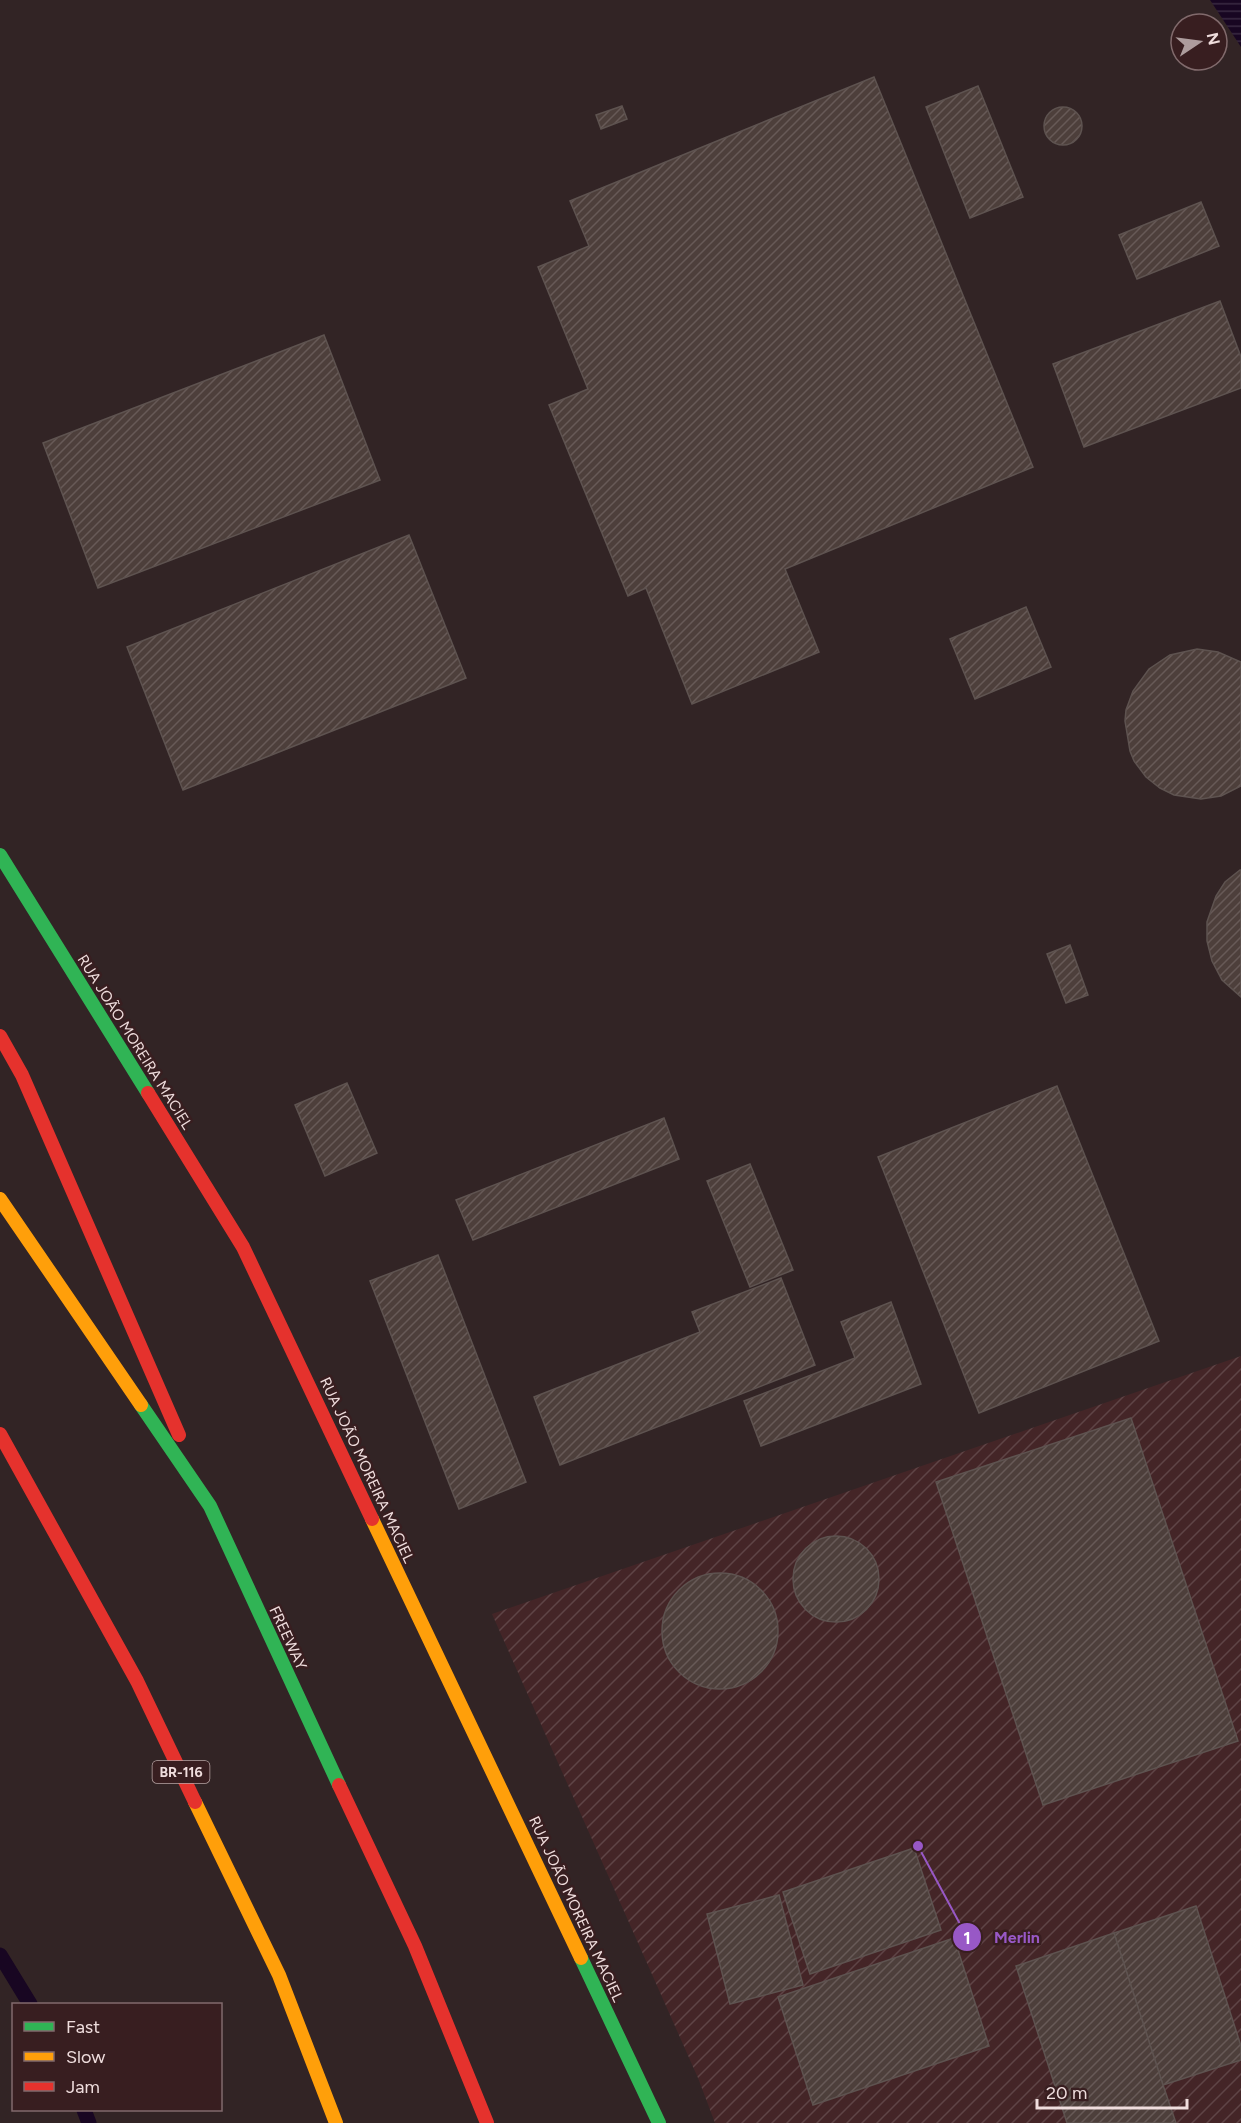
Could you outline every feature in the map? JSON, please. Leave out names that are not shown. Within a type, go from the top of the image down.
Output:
[{"type":"main road","name":"RUA JOÃO MOREIRA MACIEL","points":[[0,855],[243,1247],[659,2123]]},
{"type":"main road","points":[[0,1036],[22,1075],[210,1506]]},
{"type":"main road","name":"FREEWAY","points":[[0,1199],[210,1506],[274,1648],[415,1946],[487,2123]]},
{"type":"main road","name":"BR-116","points":[[0,1434],[137,1681],[279,1975],[336,2123]]},
{"type":"shaded area","points":[[1210,0],[1241,0],[1241,47],[1229,29],[1229,12],[1218,12]]},
{"type":"shaded area","points":[[1241,1356],[1241,2123],[715,2123],[698,2078],[492,1614]]},
{"type":"building","points":[[874,77],[1033,467],[785,569],[819,652],[692,704],[646,588],[628,596],[549,405],[588,389],[538,267],[589,246],[570,201]]},
{"type":"building","points":[[978,86],[1023,197],[970,218],[926,107]]},
{"type":"building","points":[[622,106],[627,119],[601,129],[596,115]]},
{"type":"building","points":[[1063,107],[1076,113],[1082,126],[1076,139],[1063,145],[1050,139],[1044,126],[1050,113]]},
{"type":"building","points":[[1201,202],[1219,246],[1137,279],[1119,235]]},
{"type":"building","points":[[1220,301],[1241,357],[1241,388],[1084,447],[1053,364]]},
{"type":"building","points":[[324,335],[380,480],[98,588],[43,443]]},
{"type":"building","points":[[409,535],[466,678],[183,790],[127,647]]},
{"type":"building","points":[[1026,607],[1051,667],[975,699],[950,639]]},
{"type":"building","points":[[1197,649],[1218,652],[1241,662],[1241,786],[1221,796],[1201,799],[1174,795],[1146,777],[1134,761],[1130,751],[1125,721],[1126,710],[1133,691],[1149,669],[1170,655]]},
{"type":"building","points":[[1240,870],[1241,997],[1222,980],[1212,961],[1207,941],[1207,922],[1216,896],[1225,882]]},
{"type":"building","points":[[1070,945],[1088,995],[1066,1003],[1047,954]]},
{"type":"building","points":[[347,1083],[377,1153],[325,1176],[295,1105]]},
{"type":"building","points":[[1057,1086],[1159,1341],[979,1413],[878,1157]]},
{"type":"building","points":[[664,1118],[679,1159],[473,1240],[456,1200]]},
{"type":"building","points":[[750,1164],[793,1270],[750,1287],[707,1181]]},
{"type":"building","points":[[438,1255],[526,1482],[459,1509],[370,1281]]},
{"type":"building","points":[[781,1278],[815,1365],[560,1465],[534,1397],[700,1332],[692,1312]]},
{"type":"building","points":[[891,1302],[921,1384],[761,1446],[744,1401],[855,1358],[841,1322]]},
{"type":"building","points":[[1131,1418],[1238,1741],[1043,1805],[936,1482]]},
{"type":"building","points":[[836,1536],[853,1539],[867,1548],[876,1562],[879,1579],[876,1596],[867,1610],[853,1619],[836,1622],[819,1619],[805,1610],[796,1596],[793,1579],[796,1562],[805,1548],[819,1539]]},
{"type":"building","points":[[720,1573],[742,1578],[761,1590],[773,1609],[778,1631],[773,1653],[761,1672],[742,1684],[720,1689],[698,1684],[679,1672],[667,1653],[662,1631],[667,1609],[679,1590],[698,1578]]},
{"type":"building","points":[[914,1848],[941,1930],[810,1974],[783,1892]]},
{"type":"building","points":[[779,1895],[803,1985],[730,2004],[707,1914]]},
{"type":"building","points":[[1196,1906],[1241,2046],[1241,2060],[1163,2085],[1114,1933]]},
{"type":"building","points":[[1114,1933],[1176,2123],[1067,2123],[1016,1966]]},
{"type":"building","points":[[954,1938],[989,2046],[813,2105],[778,1997]]},
{"type":"waterway","points":[[0,1955],[29,2003]]},
{"type":"waterway","points":[[84,2111],[89,2123]]},
{"type":"traffic: fast","points":[[0,855],[148,1093]]},
{"type":"traffic: fast","points":[[141,1405],[210,1506],[339,1785]]},
{"type":"traffic: fast","points":[[581,1958],[659,2123]]},
{"type":"traffic: slow","points":[[0,1199],[141,1405]]},
{"type":"traffic: slow","points":[[372,1519],[581,1958]]},
{"type":"traffic: slow","points":[[195,1802],[279,1975],[336,2123]]},
{"type":"traffic: jam","points":[[0,1036],[22,1075],[179,1435]]},
{"type":"traffic: jam","points":[[148,1093],[243,1247],[372,1519]]},
{"type":"traffic: jam","points":[[0,1434],[137,1681],[195,1802]]},
{"type":"traffic: jam","points":[[339,1785],[415,1946],[487,2123]]},
{"type":"place","name":"Merlin","points":[[918,1846]]}]
